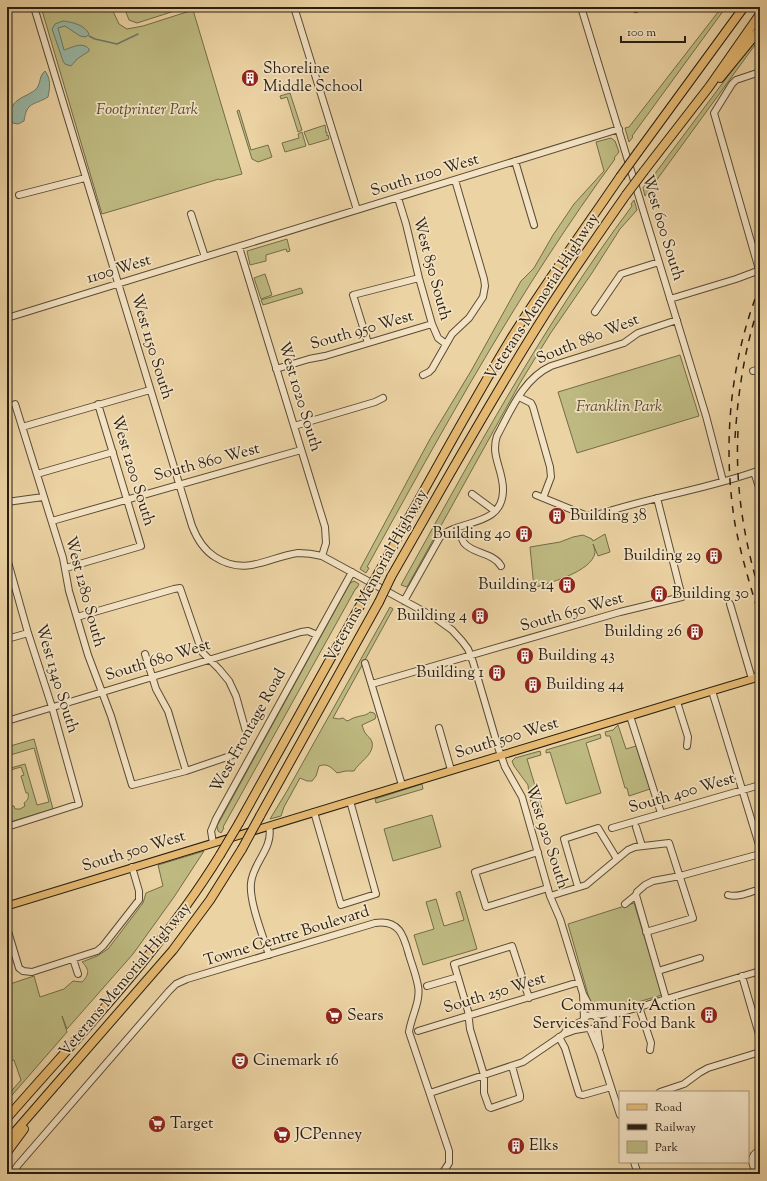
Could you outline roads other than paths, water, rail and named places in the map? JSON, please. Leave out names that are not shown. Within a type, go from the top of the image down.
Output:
[{"type":"highway","name":"Veterans Memorial Highway","points":[[7,1118],[150,954],[184,910],[239,823],[510,340],[561,261],[620,177],[744,7]]},
{"type":"highway","name":"Veterans Memorial Highway","points":[[7,1141],[154,974],[183,938],[210,900],[260,816],[379,602],[391,577],[530,339],[573,272],[626,196],[708,87],[760,14]]},
{"type":"highway","points":[[708,87],[723,76],[760,29]]},
{"type":"highway","points":[[7,1152],[56,1085]]},
{"type":"main road","name":"South 500 West","points":[[7,906],[757,677]]},
{"type":"street","name":"West 1150 South","points":[[34,7],[117,284],[196,535],[201,545],[226,563],[242,566],[255,565],[296,554],[322,556]]},
{"type":"street","points":[[294,7],[357,210]]},
{"type":"street","name":"West 600 South","points":[[581,7],[724,479]]},
{"type":"street","points":[[670,299],[736,279],[747,278],[760,272],[714,113],[736,80],[760,72]]},
{"type":"street","name":"South 1100 West","points":[[239,247],[619,129]]},
{"type":"street","points":[[515,161],[534,226]]},
{"type":"street","points":[[19,195],[86,178]]},
{"type":"street","points":[[423,375],[432,369],[454,331],[469,318],[483,297],[485,286],[455,180]]},
{"type":"street","name":"West 850 South","points":[[398,198],[406,224],[418,278],[432,324],[438,338],[446,344]]},
{"type":"street","points":[[191,214],[205,258]]},
{"type":"street","name":"1100 West","points":[[7,318],[239,247]]},
{"type":"street","name":"West 1020 South","points":[[239,247],[326,532],[326,543],[322,556]]},
{"type":"street","points":[[595,312],[621,274],[659,262]]},
{"type":"street","points":[[368,343],[353,295],[418,278]]},
{"type":"street","name":"South 880 West","points":[[495,511],[501,500],[503,489],[494,453],[496,436],[530,380],[549,367],[624,343],[638,333],[677,320]]},
{"type":"street","name":"South 950 West","points":[[276,369],[432,324]]},
{"type":"street","points":[[22,427],[150,390]]},
{"type":"street","points":[[519,397],[531,403],[533,407],[550,467],[550,482],[543,498]]},
{"type":"street","points":[[294,426],[375,402],[383,398]]},
{"type":"street","name":"West 1280 South","points":[[14,404],[66,568],[69,591],[76,617],[90,662],[111,716],[132,786],[186,771]]},
{"type":"street","name":"West 1200 South","points":[[66,568],[142,546],[98,404]]},
{"type":"street","name":"South 860 West","points":[[52,521],[301,450]]},
{"type":"street","points":[[37,474],[113,452]]},
{"type":"street","points":[[536,495],[589,516],[699,488],[760,466]]},
{"type":"street","points":[[724,479],[757,471],[760,490]]},
{"type":"street","points":[[404,601],[440,537],[447,531],[489,517],[495,511],[472,494]]},
{"type":"street","points":[[7,502],[43,497]]},
{"type":"street","name":"South 650 West","points":[[372,684],[620,612],[682,597],[657,498]]},
{"type":"street","points":[[458,528],[465,543],[469,547],[498,561],[500,566]]},
{"type":"street","name":"West 920 South","points":[[322,556],[434,617],[452,630],[462,641],[470,656],[501,755],[522,797],[550,896],[560,919],[583,994],[595,1015]]},
{"type":"street","name":"West 1340 South","points":[[7,827],[79,804],[52,707],[28,633],[8,562]]},
{"type":"street","points":[[760,571],[760,577]]},
{"type":"street","name":"West Frontage Road","points":[[213,843],[211,834],[212,828],[352,572]]},
{"type":"street","points":[[76,617],[174,588],[180,588],[202,652],[226,677],[234,691],[247,735],[235,755],[186,771],[168,711],[158,693],[145,654]]},
{"type":"street","points":[[730,604],[757,677]]},
{"type":"street","name":"South 680 West","points":[[7,721],[304,631],[311,631],[317,635]]},
{"type":"street","points":[[7,639],[28,633]]},
{"type":"street","points":[[365,662],[402,785]]},
{"type":"street","points":[[712,691],[760,848]]},
{"type":"street","points":[[677,702],[688,738],[687,746]]},
{"type":"street","points":[[630,716],[661,814]]},
{"type":"street","points":[[439,728],[451,770]]},
{"type":"street","points":[[242,745],[254,750]]},
{"type":"street","name":"South 400 West","points":[[612,828],[760,785]]},
{"type":"street","points":[[314,812],[341,904],[376,894],[350,801]]},
{"type":"street","points":[[269,826],[271,833],[270,841],[252,877],[251,892],[254,908],[269,955]]},
{"type":"street","points":[[636,827],[642,846]]},
{"type":"street","points":[[578,887],[564,839],[598,828],[617,859]]},
{"type":"street","points":[[550,896],[588,883],[628,850],[635,847],[669,843],[693,918],[646,932]]},
{"type":"street","points":[[538,852],[475,872],[486,907],[548,888]]},
{"type":"street","points":[[625,904],[645,885],[653,881],[680,876],[760,854]]},
{"type":"street","points":[[7,928],[18,965],[24,971],[32,972],[93,953],[103,946],[137,902],[140,894],[132,868]]},
{"type":"street","points":[[728,895],[737,896],[760,890]]},
{"type":"street","points":[[636,895],[666,999]]},
{"type":"street","name":"Towne Centre Boulevard","points":[[12,1174],[18,1165],[176,984],[188,979],[375,924],[387,923],[397,928],[405,940],[418,986],[419,995],[409,1032],[449,1155],[447,1166],[442,1174]]},
{"type":"street","points":[[512,1066],[520,1097],[491,1108],[488,1105],[484,1093],[484,1075],[470,1029],[469,1016],[454,964],[512,946],[528,998]]},
{"type":"street","points":[[658,971],[700,958]]},
{"type":"street","points":[[73,959],[78,974]]},
{"type":"street","points":[[430,1093],[523,1062],[561,1035],[568,1028],[584,1019],[587,1015],[616,1014],[760,971]]},
{"type":"street","points":[[742,976],[760,1038]]},
{"type":"street","points":[[428,986],[458,977]]},
{"type":"street","name":"South 250 West","points":[[418,1031],[579,982]]},
{"type":"street","name":"West 920 South","points":[[583,994],[584,1019]]},
{"type":"street","points":[[639,1007],[651,1043],[650,1050]]},
{"type":"street","points":[[561,1035],[575,1030],[589,1028],[593,1029],[616,1014]]},
{"type":"street","points":[[595,1015],[598,1019],[600,1053]]},
{"type":"street","points":[[584,1019],[585,1026],[589,1028],[600,1053],[618,1105]]},
{"type":"street","points":[[561,1035],[579,1094],[583,1095],[611,1087]]},
{"type":"street","points":[[663,1091],[684,1084],[708,1068],[760,1052]]},
{"type":"street","points":[[757,1174],[752,1163],[752,1157],[760,1150]]},
{"type":"street","points":[[634,1163],[638,1174]]},
{"type":"waterway","points":[[89,36],[95,39],[117,44],[138,34]]},
{"type":"railway","points":[[760,286],[750,314],[735,373],[729,433],[729,464],[735,524],[743,560],[760,618]]},
{"type":"railway","points":[[735,438],[738,403],[746,352],[760,302]]},
{"type":"railway","points":[[738,431],[737,452],[739,493],[749,553],[760,593]]},
{"type":"place","name":"Shoreline Middle School","points":[[250,78]]},
{"type":"place","name":"Building 38","points":[[557,516]]},
{"type":"place","name":"Building 40","points":[[524,534]]},
{"type":"place","name":"Building 29","points":[[714,556]]},
{"type":"place","name":"Building 14","points":[[567,585]]},
{"type":"place","name":"Building 30","points":[[659,594]]},
{"type":"place","name":"Building 4","points":[[480,616]]},
{"type":"place","name":"Building 26","points":[[695,632]]},
{"type":"place","name":"Building 43","points":[[525,656]]},
{"type":"place","name":"Building 1","points":[[497,673]]},
{"type":"place","name":"Building 44","points":[[533,685]]},
{"type":"place","name":"Community Action Services and Food Bank","points":[[709,1015]]},
{"type":"place","name":"Sears","points":[[334,1016]]},
{"type":"place","name":"Cinemark 16","points":[[240,1061]]},
{"type":"place","name":"Target","points":[[157,1124]]},
{"type":"place","name":"JCPenney","points":[[282,1135]]},
{"type":"place","name":"Elks","points":[[516,1146]]},
{"type":"park label","name":"Footprinter Park","points":[[147,110]]},
{"type":"park label","name":"Franklin Park","points":[[619,407]]}]
